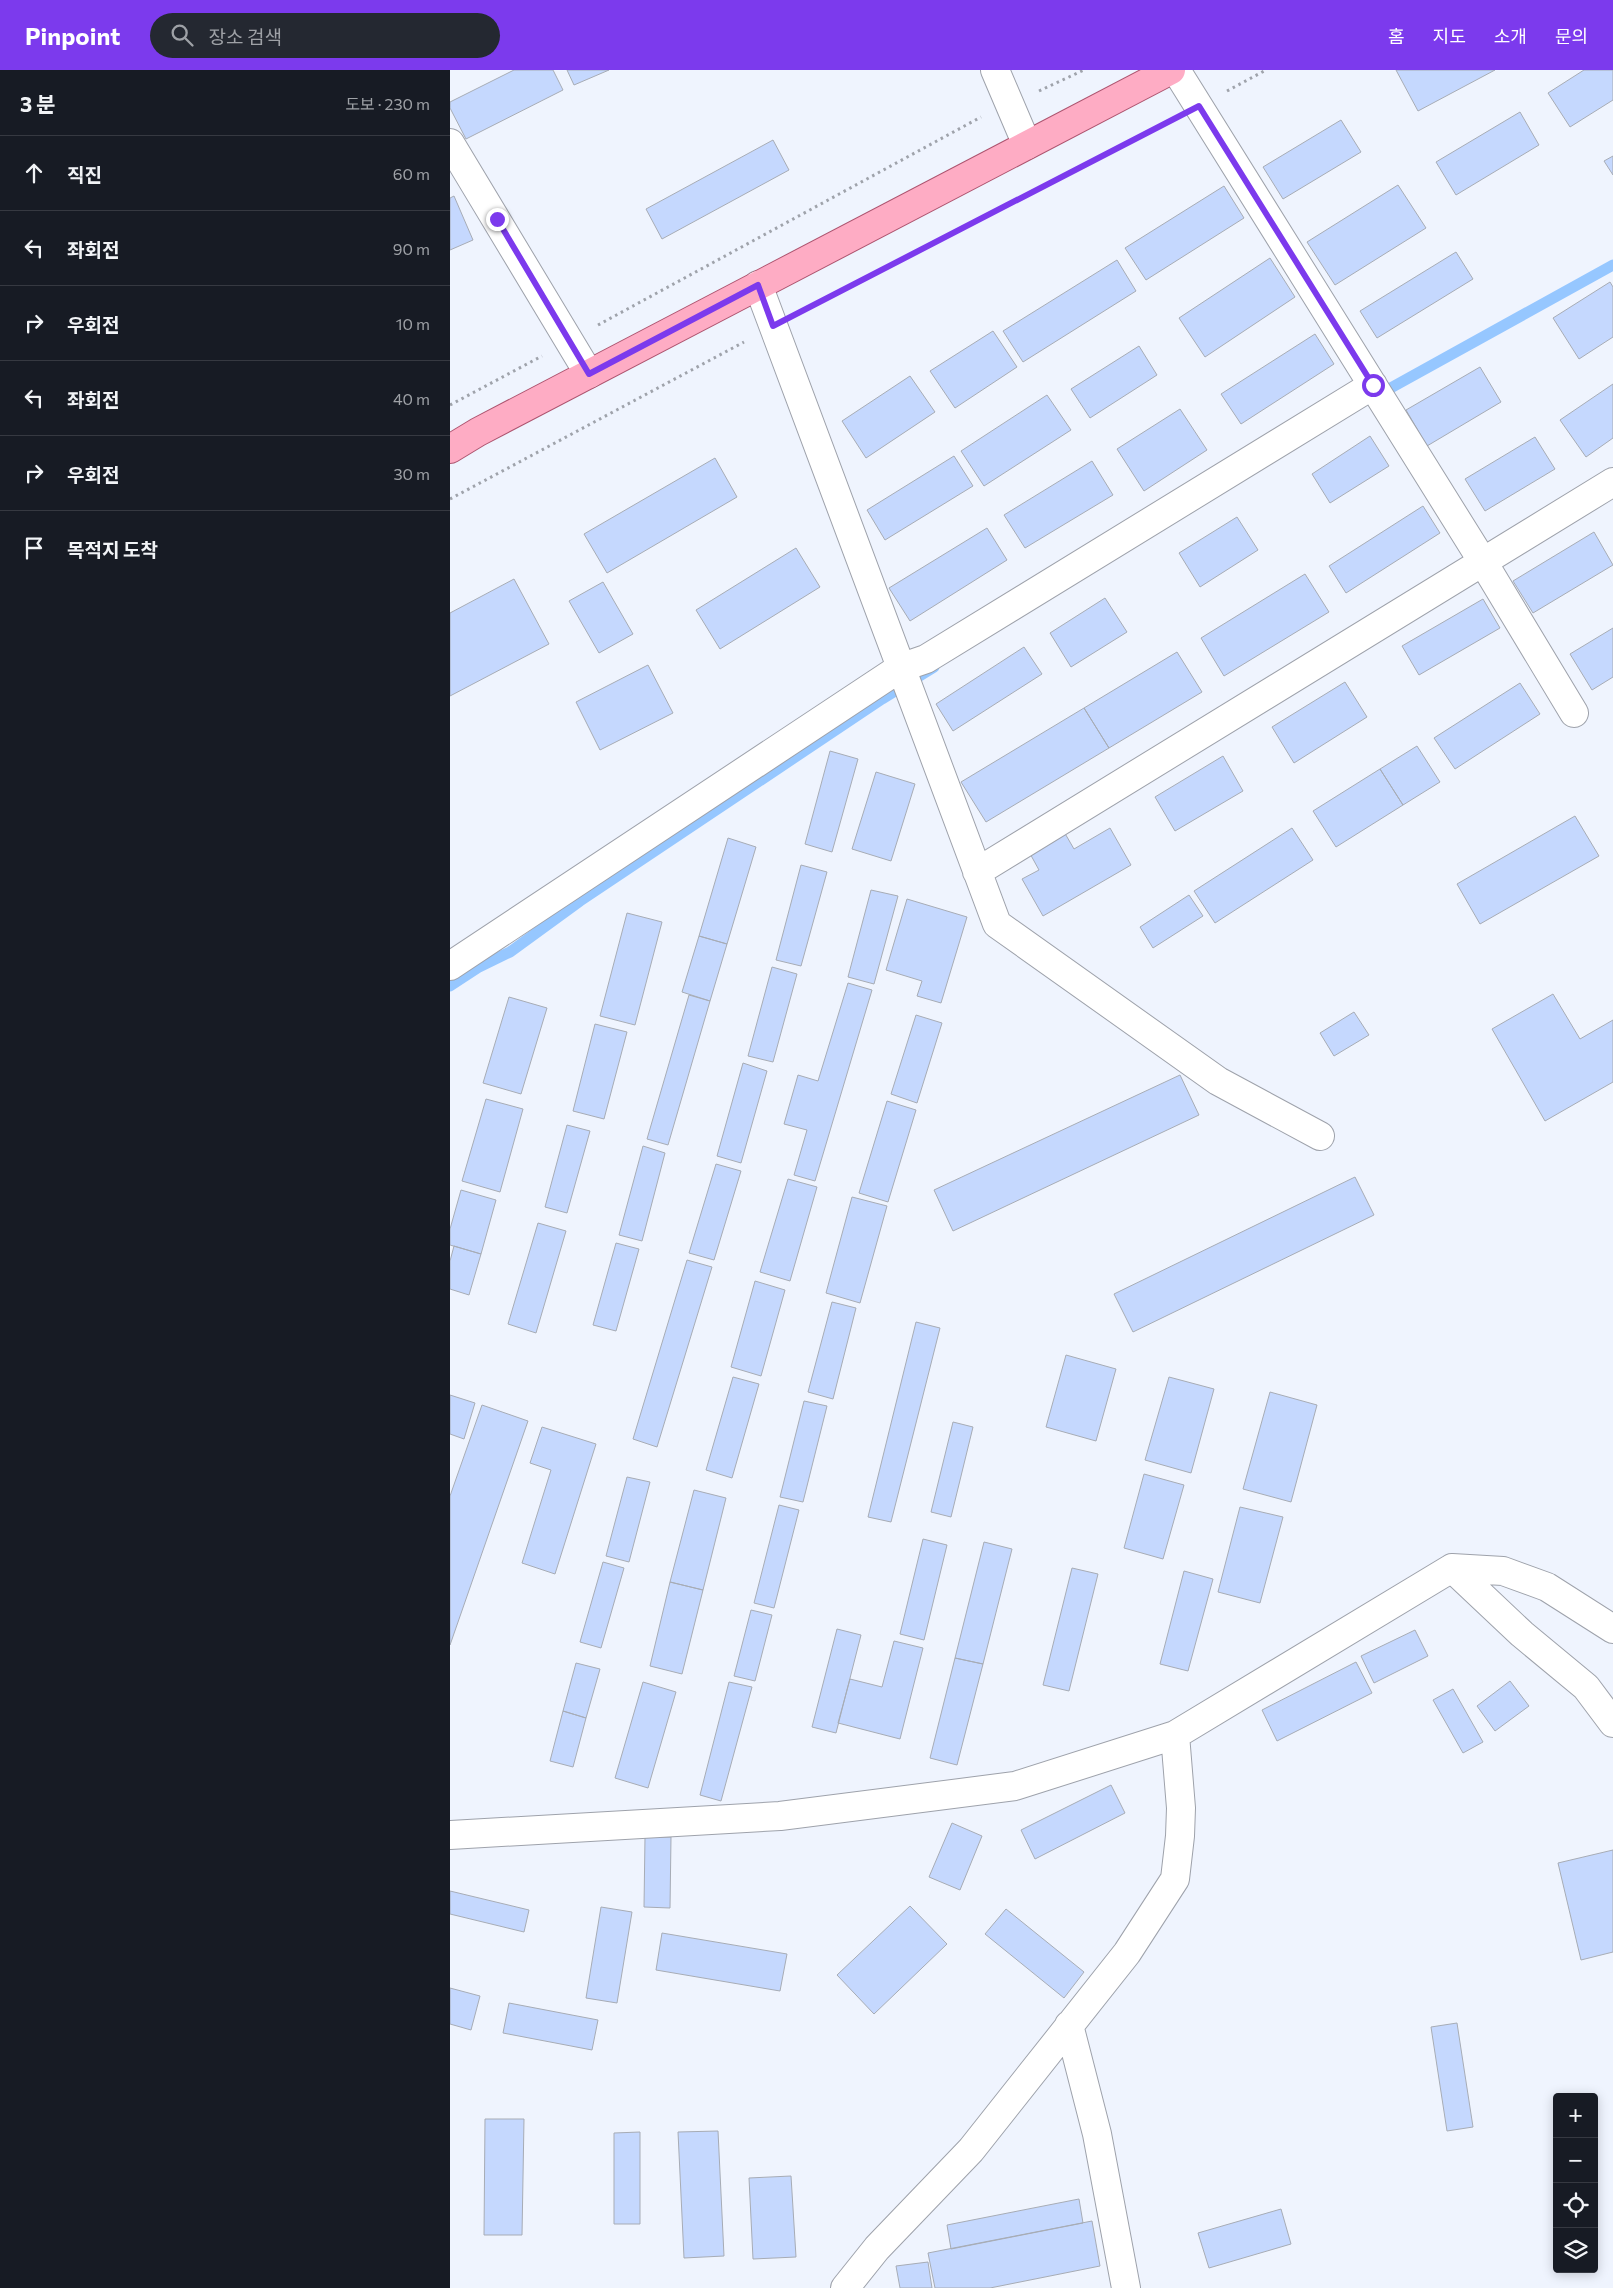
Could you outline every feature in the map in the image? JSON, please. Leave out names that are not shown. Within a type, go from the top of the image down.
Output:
[{"type":"main road","points":[[450,449],[478,432],[1171,70]]},
{"type":"street","points":[[994,70],[1027,145]]},
{"type":"street","points":[[1176,70],[1483,562],[1574,713]]},
{"type":"street","points":[[450,143],[589,374]]},
{"type":"street","points":[[758,285],[996,924],[1218,1081],[1320,1136]]},
{"type":"street","points":[[450,966],[900,668],[926,659],[1373,385]]},
{"type":"street","points":[[977,872],[1613,482]]},
{"type":"street","points":[[450,1835],[780,1816],[1015,1786],[1175,1735],[1452,1568],[1503,1571],[1548,1587],[1613,1629]]},
{"type":"street","points":[[1452,1568],[1522,1634],[1586,1687],[1613,1723]]},
{"type":"street","points":[[845,2288],[877,2248],[971,2150],[1127,1953],[1175,1879],[1181,1808],[1175,1735]]},
{"type":"street","points":[[1069,2025],[1097,2134],[1126,2288]]},
{"type":"path","points":[[450,405],[976,119],[1084,70]]},
{"type":"path","points":[[450,499],[773,326],[1266,70]]},
{"type":"building","points":[[514,70],[553,70],[563,90],[466,139],[450,108],[450,102]]},
{"type":"building","points":[[567,70],[609,70],[574,85]]},
{"type":"building","points":[[1396,70],[1495,70],[1418,111]]},
{"type":"building","points":[[1584,70],[1613,70],[1613,100],[1570,127],[1548,93]]},
{"type":"building","points":[[1520,112],[1539,145],[1456,195],[1436,162]]},
{"type":"building","points":[[1341,120],[1361,152],[1283,199],[1263,167]]},
{"type":"building","points":[[773,140],[789,170],[662,239],[646,209]]},
{"type":"building","points":[[1613,156],[1613,175],[1604,161]]},
{"type":"building","points":[[1398,185],[1426,228],[1335,285],[1307,242]]},
{"type":"building","points":[[1224,186],[1244,218],[1146,280],[1125,248]]},
{"type":"building","points":[[454,196],[473,240],[450,250],[450,198]]},
{"type":"building","points":[[1456,252],[1473,279],[1377,338],[1360,311]]},
{"type":"building","points":[[1270,258],[1295,297],[1205,357],[1179,318]]},
{"type":"building","points":[[1117,260],[1136,291],[1023,362],[1003,331]]},
{"type":"building","points":[[1610,282],[1613,287],[1613,337],[1579,359],[1553,318]]},
{"type":"building","points":[[993,331],[1017,367],[955,408],[930,371]]},
{"type":"building","points":[[1315,334],[1334,364],[1241,424],[1221,394]]},
{"type":"building","points":[[1139,346],[1157,375],[1090,418],[1071,389]]},
{"type":"building","points":[[1480,367],[1501,402],[1427,446],[1406,410]]},
{"type":"building","points":[[910,376],[935,412],[866,458],[842,421]]},
{"type":"building","points":[[1613,384],[1613,438],[1586,457],[1560,420]]},
{"type":"building","points":[[1047,395],[1071,430],[984,486],[961,451]]},
{"type":"building","points":[[1180,409],[1207,450],[1144,491],[1117,449]]},
{"type":"building","points":[[1370,436],[1389,466],[1330,503],[1312,474]]},
{"type":"building","points":[[1535,437],[1555,469],[1485,511],[1465,479]]},
{"type":"building","points":[[954,456],[973,486],[885,540],[867,510]]},
{"type":"building","points":[[715,458],[737,497],[607,573],[584,534]]},
{"type":"building","points":[[1092,461],[1113,495],[1025,548],[1004,515]]},
{"type":"building","points":[[1423,506],[1440,533],[1346,593],[1329,566]]},
{"type":"building","points":[[1237,517],[1258,550],[1200,587],[1179,553]]},
{"type":"building","points":[[987,528],[1007,560],[910,621],[889,588]]},
{"type":"building","points":[[1594,532],[1613,565],[1533,613],[1513,581]]},
{"type":"building","points":[[796,548],[820,587],[720,649],[696,610]]},
{"type":"building","points":[[1305,574],[1329,612],[1224,676],[1201,638]]},
{"type":"building","points":[[514,579],[549,644],[450,696],[450,613]]},
{"type":"building","points":[[603,582],[633,634],[599,653],[569,601]]},
{"type":"building","points":[[1105,598],[1127,632],[1071,667],[1050,633]]},
{"type":"building","points":[[1483,599],[1500,628],[1419,675],[1402,646]]},
{"type":"building","points":[[1613,628],[1613,677],[1592,690],[1570,654]]},
{"type":"building","points":[[1024,647],[1042,674],[953,731],[936,704]]},
{"type":"building","points":[[1177,652],[1202,692],[1109,748],[1084,708]]},
{"type":"building","points":[[648,665],[673,713],[600,750],[576,702]]},
{"type":"building","points":[[1345,682],[1367,717],[1294,763],[1272,727]]},
{"type":"building","points":[[1520,683],[1540,714],[1455,769],[1434,738]]},
{"type":"building","points":[[1084,708],[1109,748],[986,822],[961,782]]},
{"type":"building","points":[[1417,746],[1440,782],[1403,805],[1380,769]]},
{"type":"building","points":[[830,751],[858,759],[832,852],[805,844]]},
{"type":"building","points":[[1223,756],[1243,791],[1175,831],[1155,797]]},
{"type":"building","points":[[1380,769],[1403,805],[1336,847],[1313,811]]},
{"type":"building","points":[[876,772],[915,784],[891,861],[852,849]]},
{"type":"building","points":[[1575,816],[1599,856],[1480,924],[1457,884]]},
{"type":"building","points":[[1110,828],[1131,865],[1043,916],[1022,879],[1039,870],[1028,850],[1063,830],[1074,849]]},
{"type":"building","points":[[1292,828],[1313,860],[1215,923],[1194,891]]},
{"type":"building","points":[[728,838],[756,847],[727,944],[699,936]]},
{"type":"building","points":[[801,865],[827,872],[801,966],[776,960]]},
{"type":"building","points":[[871,890],[898,896],[874,984],[848,977]]},
{"type":"building","points":[[1189,895],[1203,916],[1153,948],[1140,927]]},
{"type":"building","points":[[907,899],[967,917],[941,1003],[917,996],[922,981],[886,970]]},
{"type":"building","points":[[627,913],[662,922],[635,1025],[600,1016]]},
{"type":"building","points":[[699,936],[727,944],[710,1001],[682,992]]},
{"type":"building","points":[[772,967],[797,974],[773,1062],[748,1056]]},
{"type":"building","points":[[848,983],[872,990],[815,1181],[794,1175],[807,1130],[784,1124],[798,1075],[818,1081]]},
{"type":"building","points":[[1553,994],[1580,1039],[1613,1020],[1613,1082],[1545,1121],[1492,1029]]},
{"type":"building","points":[[689,995],[710,1001],[668,1145],[647,1139]]},
{"type":"building","points":[[509,997],[547,1008],[521,1094],[483,1083]]},
{"type":"building","points":[[1354,1012],[1369,1035],[1334,1056],[1320,1033]]},
{"type":"building","points":[[916,1015],[942,1023],[917,1103],[891,1094]]},
{"type":"building","points":[[595,1024],[627,1032],[604,1119],[573,1111]]},
{"type":"building","points":[[743,1063],[767,1071],[741,1163],[717,1156]]},
{"type":"building","points":[[1180,1075],[1199,1115],[953,1231],[934,1190]]},
{"type":"building","points":[[486,1099],[523,1109],[500,1192],[462,1181]]},
{"type":"building","points":[[887,1101],[916,1110],[888,1202],[859,1193]]},
{"type":"building","points":[[567,1125],[590,1131],[567,1213],[545,1207]]},
{"type":"building","points":[[643,1146],[665,1153],[642,1241],[619,1235]]},
{"type":"building","points":[[716,1164],[741,1171],[714,1260],[689,1253]]},
{"type":"building","points":[[1355,1177],[1374,1215],[1133,1332],[1114,1294]]},
{"type":"building","points":[[788,1179],[817,1187],[790,1281],[760,1272]]},
{"type":"building","points":[[461,1190],[496,1200],[481,1254],[450,1245],[450,1229]]},
{"type":"building","points":[[852,1197],[887,1206],[860,1303],[826,1293]]},
{"type":"building","points":[[538,1223],[566,1231],[536,1333],[508,1324]]},
{"type":"building","points":[[616,1243],[639,1249],[616,1331],[593,1325]]},
{"type":"building","points":[[454,1246],[481,1254],[469,1295],[450,1289],[450,1261]]},
{"type":"building","points":[[687,1260],[712,1267],[657,1447],[633,1439]]},
{"type":"building","points":[[755,1281],[785,1290],[761,1376],[731,1367]]},
{"type":"building","points":[[832,1302],[856,1308],[833,1399],[808,1392]]},
{"type":"building","points":[[916,1322],[940,1328],[891,1522],[868,1517]]},
{"type":"building","points":[[1066,1355],[1116,1369],[1096,1441],[1046,1427]]},
{"type":"building","points":[[733,1377],[759,1384],[732,1478],[706,1470]]},
{"type":"building","points":[[1169,1377],[1214,1389],[1191,1473],[1145,1460]]},
{"type":"building","points":[[1270,1392],[1317,1405],[1291,1502],[1243,1489]]},
{"type":"building","points":[[450,1395],[475,1403],[464,1439],[450,1434]]},
{"type":"building","points":[[804,1401],[827,1406],[803,1502],[780,1497]]},
{"type":"building","points":[[482,1405],[528,1421],[450,1645],[450,1496]]},
{"type":"building","points":[[953,1422],[973,1427],[951,1517],[931,1512]]},
{"type":"building","points":[[542,1427],[596,1444],[555,1574],[522,1563],[551,1470],[530,1463]]},
{"type":"building","points":[[1144,1474],[1184,1485],[1163,1559],[1124,1548]]},
{"type":"building","points":[[627,1477],[650,1482],[629,1562],[606,1556]]},
{"type":"building","points":[[694,1490],[726,1498],[703,1590],[670,1582]]},
{"type":"building","points":[[779,1505],[799,1510],[774,1608],[754,1603]]},
{"type":"building","points":[[1240,1507],[1283,1517],[1260,1603],[1218,1592]]},
{"type":"building","points":[[923,1539],[947,1545],[924,1640],[900,1634]]},
{"type":"building","points":[[984,1542],[1012,1549],[983,1664],[955,1658]]},
{"type":"building","points":[[603,1562],[624,1568],[601,1648],[580,1642]]},
{"type":"building","points":[[1072,1568],[1098,1574],[1069,1691],[1043,1685]]},
{"type":"building","points":[[1184,1571],[1213,1579],[1188,1671],[1160,1664]]},
{"type":"building","points":[[670,1582],[703,1590],[682,1674],[650,1666]]},
{"type":"building","points":[[751,1610],[772,1615],[755,1681],[734,1676]]},
{"type":"building","points":[[837,1629],[861,1635],[836,1733],[812,1727]]},
{"type":"building","points":[[1415,1630],[1428,1656],[1374,1683],[1361,1656]]},
{"type":"building","points":[[894,1641],[923,1648],[900,1739],[838,1723],[850,1679],[882,1687]]},
{"type":"building","points":[[955,1658],[983,1664],[957,1765],[930,1758]]},
{"type":"building","points":[[1356,1662],[1372,1693],[1277,1741],[1262,1710]]},
{"type":"building","points":[[576,1663],[600,1669],[586,1718],[563,1711]]},
{"type":"building","points":[[1510,1681],[1529,1706],[1495,1731],[1477,1706]]},
{"type":"building","points":[[643,1682],[676,1692],[648,1788],[615,1778]]},
{"type":"building","points":[[729,1682],[752,1687],[721,1801],[700,1795]]},
{"type":"building","points":[[1453,1689],[1483,1742],[1463,1753],[1433,1700]]},
{"type":"building","points":[[563,1711],[586,1718],[573,1767],[550,1761]]},
{"type":"building","points":[[1111,1785],[1125,1813],[1035,1859],[1021,1830]]},
{"type":"building","points":[[952,1823],[982,1836],[960,1890],[929,1877]]},
{"type":"building","points":[[645,1837],[671,1837],[670,1908],[644,1907]]},
{"type":"building","points":[[1613,1850],[1613,1952],[1581,1960],[1558,1863]]},
{"type":"building","points":[[450,1891],[529,1910],[524,1932],[450,1914]]},
{"type":"building","points":[[910,1906],[947,1944],[874,2014],[837,1975]]},
{"type":"building","points":[[601,1907],[632,1912],[617,2003],[586,1998]]},
{"type":"building","points":[[1006,1909],[1084,1972],[1064,1998],[985,1934]]},
{"type":"building","points":[[662,1933],[787,1954],[780,1991],[656,1970]]},
{"type":"building","points":[[450,1988],[480,1996],[471,2030],[450,2024]]},
{"type":"building","points":[[509,2003],[598,2020],[592,2050],[503,2033]]},
{"type":"building","points":[[1457,2023],[1473,2127],[1447,2131],[1431,2027]]},
{"type":"building","points":[[485,2119],[524,2119],[522,2235],[484,2235]]},
{"type":"building","points":[[718,2131],[724,2256],[684,2258],[678,2132]]},
{"type":"building","points":[[640,2132],[640,2224],[614,2224],[614,2133]]},
{"type":"building","points":[[791,2176],[796,2257],[753,2259],[749,2178]]},
{"type":"building","points":[[1079,2199],[1083,2223],[951,2249],[947,2225]]},
{"type":"building","points":[[1281,2209],[1291,2244],[1209,2268],[1198,2233]]},
{"type":"building","points":[[1092,2221],[1100,2266],[990,2288],[935,2288],[928,2253]]},
{"type":"building","points":[[928,2262],[932,2288],[900,2288],[896,2266]]},
{"type":"waterway","points":[[1378,395],[1613,265]]},
{"type":"waterway","points":[[450,986],[479,967],[510,952],[580,901],[882,699],[934,667]]},
{"type":"route","points":[[497,219],[589,374],[758,285],[773,326],[1199,106],[1373,385]]}]
